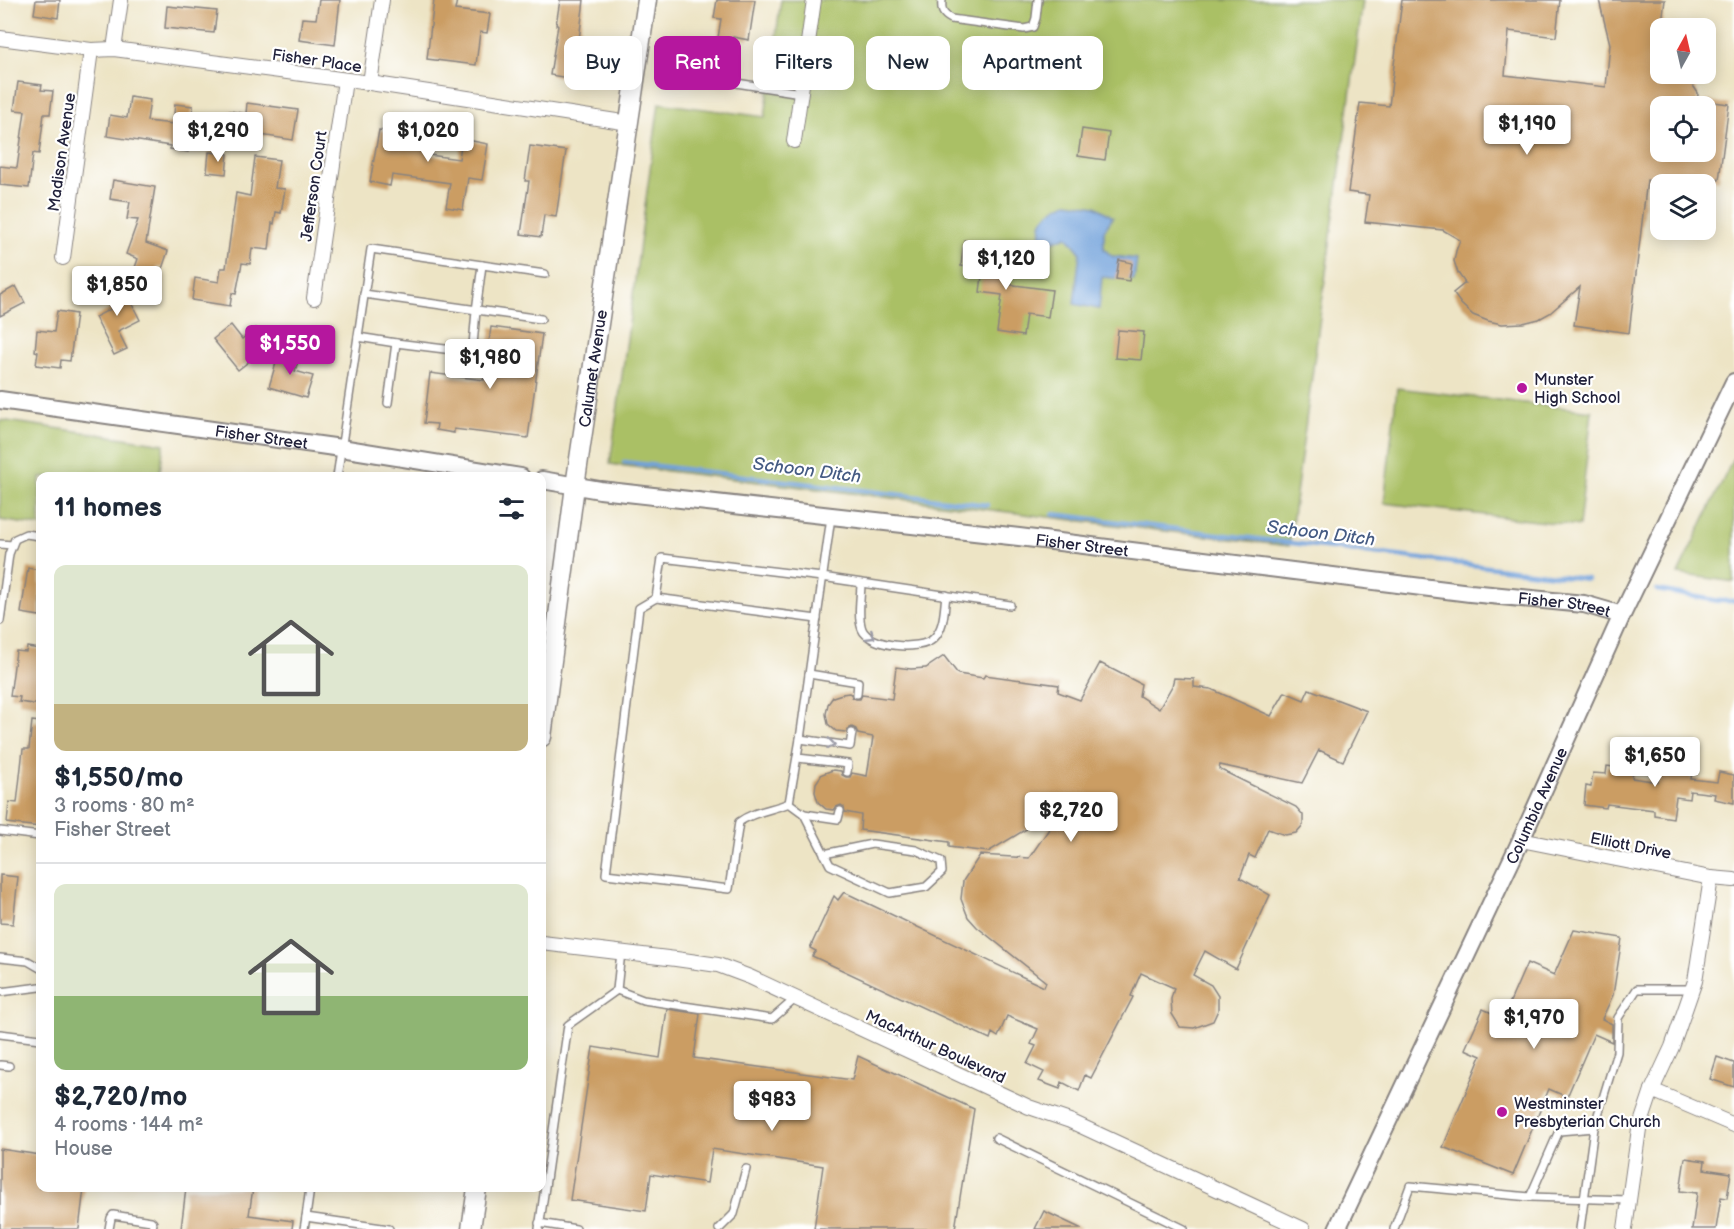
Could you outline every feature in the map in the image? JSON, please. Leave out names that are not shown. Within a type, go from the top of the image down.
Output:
[{"type":"main road","name":"Calumet Avenue","points":[[546,707],[575,486],[647,0]]},
{"type":"main road","points":[[471,1229],[476,1192]]},
{"type":"street","points":[[114,49],[121,0]]},
{"type":"street","points":[[370,83],[382,0]]},
{"type":"street","points":[[794,141],[814,0]]},
{"type":"street","name":"Fisher Place","points":[[0,38],[91,50],[114,49],[370,83],[629,123]]},
{"type":"street","name":"Madison Avenue","points":[[63,258],[91,50]]},
{"type":"street","name":"Jefferson Court","points":[[314,298],[345,80]]},
{"type":"street","name":"Columbia Avenue","points":[[1337,1229],[1521,840],[1622,615],[1734,382]]},
{"type":"street","name":"Fisher Street","points":[[0,400],[341,448],[490,472]]},
{"type":"street","name":"Fisher Street","points":[[546,481],[1470,593],[1584,604],[1622,615]]},
{"type":"street","name":"Elliott Drive","points":[[1521,840],[1711,878],[1734,880]]},
{"type":"street","points":[[1624,1229],[1640,1129],[1652,1090],[1672,1047],[1695,981],[1711,878]]},
{"type":"street","name":"MacArthur Boulevard","points":[[546,943],[718,965],[750,977],[1029,1107],[1070,1121],[1303,1229]]},
{"type":"street","points":[[1652,1090],[1734,1125]]},
{"type":"lane","points":[[942,0],[941,8],[951,19],[1024,29],[1032,27],[1036,18],[1038,0]]},
{"type":"lane","points":[[741,84],[801,93]]},
{"type":"lane","points":[[338,472],[371,249],[545,274]]},
{"type":"lane","points":[[358,337],[468,352],[473,345],[482,264]]},
{"type":"lane","points":[[364,294],[541,320]]},
{"type":"lane","points":[[388,403],[396,343]]},
{"type":"lane","points":[[789,803],[798,758],[831,517]]},
{"type":"lane","points":[[0,621],[12,545],[15,539],[26,534],[36,535]]},
{"type":"lane","points":[[0,544],[12,545]]},
{"type":"lane","points":[[656,598],[662,558],[822,577],[1010,605]]},
{"type":"lane","points":[[861,583],[862,631],[870,638],[888,645],[918,646],[933,639],[941,627],[946,595]]},
{"type":"lane","points":[[789,803],[773,810],[750,814],[739,822],[729,889],[606,874],[639,608],[656,598],[817,619]]},
{"type":"lane","points":[[809,674],[858,682],[857,694]]},
{"type":"lane","points":[[800,739],[850,746],[852,733]]},
{"type":"lane","points":[[798,758],[848,764],[847,772]]},
{"type":"lane","points":[[789,803],[804,814],[824,854],[830,865],[890,893],[927,886],[942,872],[941,861],[916,850],[872,844],[824,854]]},
{"type":"lane","points":[[804,814],[838,819],[840,812]]},
{"type":"lane","points":[[0,831],[36,836]]},
{"type":"lane","points":[[546,1177],[568,1025],[617,990],[621,952]]},
{"type":"lane","points":[[0,958],[28,960],[36,965]]},
{"type":"lane","points":[[0,993],[36,988]]},
{"type":"lane","points":[[1580,1229],[1594,1128],[1617,1052],[1618,1018],[1637,989],[1692,989]]},
{"type":"lane","points":[[617,990],[643,1000],[772,1019],[795,998]]},
{"type":"lane","points":[[0,1034],[36,1039]]},
{"type":"lane","points":[[0,1065],[9,1066]]},
{"type":"lane","points":[[1530,1197],[1559,1131],[1594,1128]]},
{"type":"lane","points":[[996,1138],[1184,1229]]},
{"type":"lane","points":[[719,1229],[734,1214],[746,1169]]},
{"type":"lane","points":[[1394,1229],[1410,1186],[1530,1197],[1628,1200]]},
{"type":"lane","points":[[303,1229],[309,1192]]},
{"type":"lane","points":[[544,1192],[539,1226],[576,1229]]},
{"type":"lane","points":[[109,1229],[113,1215],[151,1221],[152,1229]]},
{"type":"lane","points":[[306,1217],[388,1229]]},
{"type":"green space","points":[[781,0],[1363,0],[1289,546],[610,464],[659,103],[765,117],[769,90],[854,90],[854,36],[776,36]]},
{"type":"green space","points":[[1397,388],[1592,411],[1579,526],[1384,503]]},
{"type":"green space","points":[[0,420],[164,444],[160,472],[36,472],[36,525],[0,520]]},
{"type":"green space","points":[[1734,457],[1734,582],[1678,574]]},
{"type":"water","points":[[1067,202],[1096,206],[1113,217],[1104,231],[1104,249],[1112,256],[1137,259],[1134,280],[1102,277],[1099,309],[1074,304],[1080,252],[1067,236],[1042,246],[1041,223],[1047,214]]},
{"type":"building","points":[[36,0],[60,0],[58,18],[34,14]]},
{"type":"building","points":[[319,0],[340,0],[335,45],[299,40],[302,18],[316,19]]},
{"type":"building","points":[[434,0],[457,0],[455,10],[490,14],[487,33],[480,32],[476,65],[427,59]]},
{"type":"building","points":[[560,0],[584,0],[579,36],[564,36],[564,77],[550,75],[558,25],[556,25]]},
{"type":"building","points":[[717,0],[755,0],[749,40],[741,38],[741,36],[718,36],[721,19],[714,18]]},
{"type":"building","name":"Munster High School","points":[[1402,0],[1560,0],[1556,37],[1509,31],[1505,75],[1606,87],[1610,44],[1599,0],[1665,0],[1663,18],[1650,18],[1650,84],[1692,84],[1698,96],[1650,96],[1650,162],[1716,162],[1716,102],[1729,104],[1719,180],[1716,180],[1716,174],[1650,174],[1650,180],[1647,180],[1629,333],[1574,325],[1580,287],[1550,313],[1539,319],[1523,323],[1502,324],[1473,315],[1453,293],[1465,283],[1454,261],[1460,240],[1443,230],[1365,222],[1369,195],[1348,192],[1360,103],[1389,106]]},
{"type":"building","points":[[167,6],[217,11],[214,33],[165,28]]},
{"type":"building","points":[[18,82],[42,85],[41,90],[53,91],[50,114],[44,114],[39,154],[33,153],[29,188],[0,185],[0,166],[17,168],[25,111],[14,110]]},
{"type":"building","points":[[130,97],[150,100],[147,121],[173,124],[175,104],[193,106],[188,152],[170,149],[170,146],[107,136],[110,115],[127,118]]},
{"type":"building","points":[[247,103],[298,110],[293,140],[227,130],[230,111],[246,114]]},
{"type":"building","points":[[1082,129],[1109,133],[1105,160],[1078,156]]},
{"type":"building","points":[[379,130],[431,136],[429,155],[459,159],[462,139],[488,144],[482,180],[468,178],[463,210],[446,207],[450,183],[392,175],[390,186],[370,182]]},
{"type":"building","points":[[530,146],[566,151],[556,217],[544,215],[541,237],[521,234],[529,181],[525,181]]},
{"type":"building","points":[[209,152],[228,154],[226,174],[207,172]]},
{"type":"building","points":[[255,157],[279,160],[275,188],[285,189],[281,213],[276,212],[274,224],[272,223],[269,250],[252,248],[250,264],[242,263],[236,294],[232,293],[230,306],[192,300],[195,278],[219,282],[221,268],[226,268],[236,193],[250,196]]},
{"type":"building","points":[[113,180],[155,187],[146,243],[168,251],[162,269],[158,267],[152,283],[132,276],[138,259],[126,254],[138,220],[127,219],[130,202],[110,199]]},
{"type":"building","points":[[964,240],[990,243],[987,266],[1009,269],[1007,284],[1052,290],[1048,317],[1026,314],[1023,336],[997,332],[1002,295],[980,292],[983,268],[961,266]]},
{"type":"building","points":[[1119,260],[1132,263],[1129,281],[1116,279]]},
{"type":"building","points":[[121,283],[140,320],[118,331],[127,349],[114,355],[95,317],[111,309],[102,292]]},
{"type":"building","points":[[16,286],[25,303],[0,316],[0,295]]},
{"type":"building","points":[[57,311],[76,314],[70,361],[61,360],[60,368],[36,365],[37,330],[54,332]]},
{"type":"building","points":[[231,325],[242,339],[256,328],[269,346],[238,370],[213,339]]},
{"type":"building","points":[[491,327],[542,334],[528,438],[454,429],[454,433],[436,430],[437,424],[424,423],[430,373],[484,380]]},
{"type":"building","points":[[1118,330],[1144,332],[1141,360],[1115,358]]},
{"type":"building","points":[[280,349],[300,355],[295,371],[313,376],[306,398],[269,387]]},
{"type":"building","points":[[28,568],[36,569],[36,615],[21,613]]},
{"type":"building","points":[[27,647],[36,648],[36,704],[19,702],[20,697],[10,696],[16,651],[26,652]]},
{"type":"building","points":[[944,656],[958,674],[983,678],[985,675],[1059,685],[1058,692],[1080,700],[1100,663],[1141,684],[1139,696],[1159,709],[1174,678],[1194,679],[1194,687],[1211,689],[1271,716],[1285,692],[1304,700],[1309,689],[1367,711],[1343,761],[1319,750],[1302,783],[1220,765],[1219,769],[1296,807],[1303,815],[1303,825],[1296,833],[1285,835],[1268,829],[1255,858],[1249,855],[1240,878],[1270,895],[1236,969],[1205,951],[1193,975],[1211,985],[1218,996],[1218,1010],[1213,1021],[1194,1028],[1180,1027],[1172,1014],[1171,999],[1174,988],[1141,973],[1131,996],[1133,997],[1091,1078],[1085,1075],[1079,1091],[1062,1082],[1060,1089],[1039,1081],[1044,1072],[1027,1064],[1036,1046],[1031,1044],[1038,1029],[1007,1016],[998,1037],[992,1033],[990,1039],[812,956],[816,951],[810,948],[834,896],[838,900],[844,892],[1044,987],[1046,982],[977,927],[968,917],[961,899],[963,881],[980,855],[1029,858],[1065,806],[988,852],[949,847],[949,842],[860,830],[861,815],[845,812],[841,805],[834,810],[826,809],[818,802],[815,792],[816,783],[822,774],[833,770],[841,771],[846,777],[850,777],[852,773],[867,776],[873,737],[858,734],[852,727],[846,732],[836,731],[828,724],[826,714],[828,704],[833,697],[849,693],[856,699],[860,699],[862,695],[892,699],[896,667],[926,668]]},
{"type":"building","points":[[32,721],[36,722],[36,827],[7,823],[9,802],[17,803],[23,749],[29,749]]},
{"type":"building","points":[[1681,754],[1694,756],[1691,779],[1717,782],[1719,772],[1734,775],[1734,803],[1714,799],[1715,794],[1690,791],[1689,799],[1676,797],[1673,818],[1654,815],[1654,810],[1607,804],[1606,808],[1584,805],[1586,786],[1591,787],[1593,773],[1606,774],[1607,766],[1633,770],[1632,778],[1658,782],[1661,760],[1680,763]]},
{"type":"building","points":[[0,875],[18,877],[13,924],[0,923]]},
{"type":"building","points":[[1574,930],[1622,938],[1613,995],[1602,1019],[1612,1024],[1612,1042],[1594,1034],[1567,1097],[1549,1089],[1513,1175],[1443,1147],[1481,1056],[1465,1049],[1483,1009],[1503,1018],[1527,963],[1554,975]]},
{"type":"building","points":[[667,1009],[700,1014],[694,1058],[852,1080],[858,1056],[974,1109],[955,1229],[814,1229],[823,1166],[712,1149],[707,1183],[651,1174],[646,1211],[570,1200],[593,1047],[660,1058]]},
{"type":"building","points":[[1717,1057],[1734,1063],[1734,1087],[1710,1079]]},
{"type":"building","points":[[0,1149],[36,1154],[36,1192],[84,1192],[79,1229],[0,1229]]},
{"type":"building","points":[[1685,1158],[1705,1161],[1704,1169],[1731,1173],[1727,1198],[1721,1197],[1716,1229],[1692,1229],[1697,1193],[1680,1191]]},
{"type":"building","points":[[186,1192],[252,1192],[249,1215],[293,1221],[292,1229],[181,1229]]},
{"type":"building","points":[[1044,1211],[1082,1229],[1035,1229]]},
{"type":"waterway","name":"Schoon Ditch","points":[[624,462],[987,505]]},
{"type":"waterway","name":"Schoon Ditch","points":[[1053,514],[1587,579]]},
{"type":"waterway","name":"Schoon Ditch","points":[[1657,590],[1719,601],[1734,601]]},
{"type":"place","name":"Munster High School","points":[[1522,388]]},
{"type":"place","name":"Westminster Presbyterian Church","points":[[1502,1112]]}]
